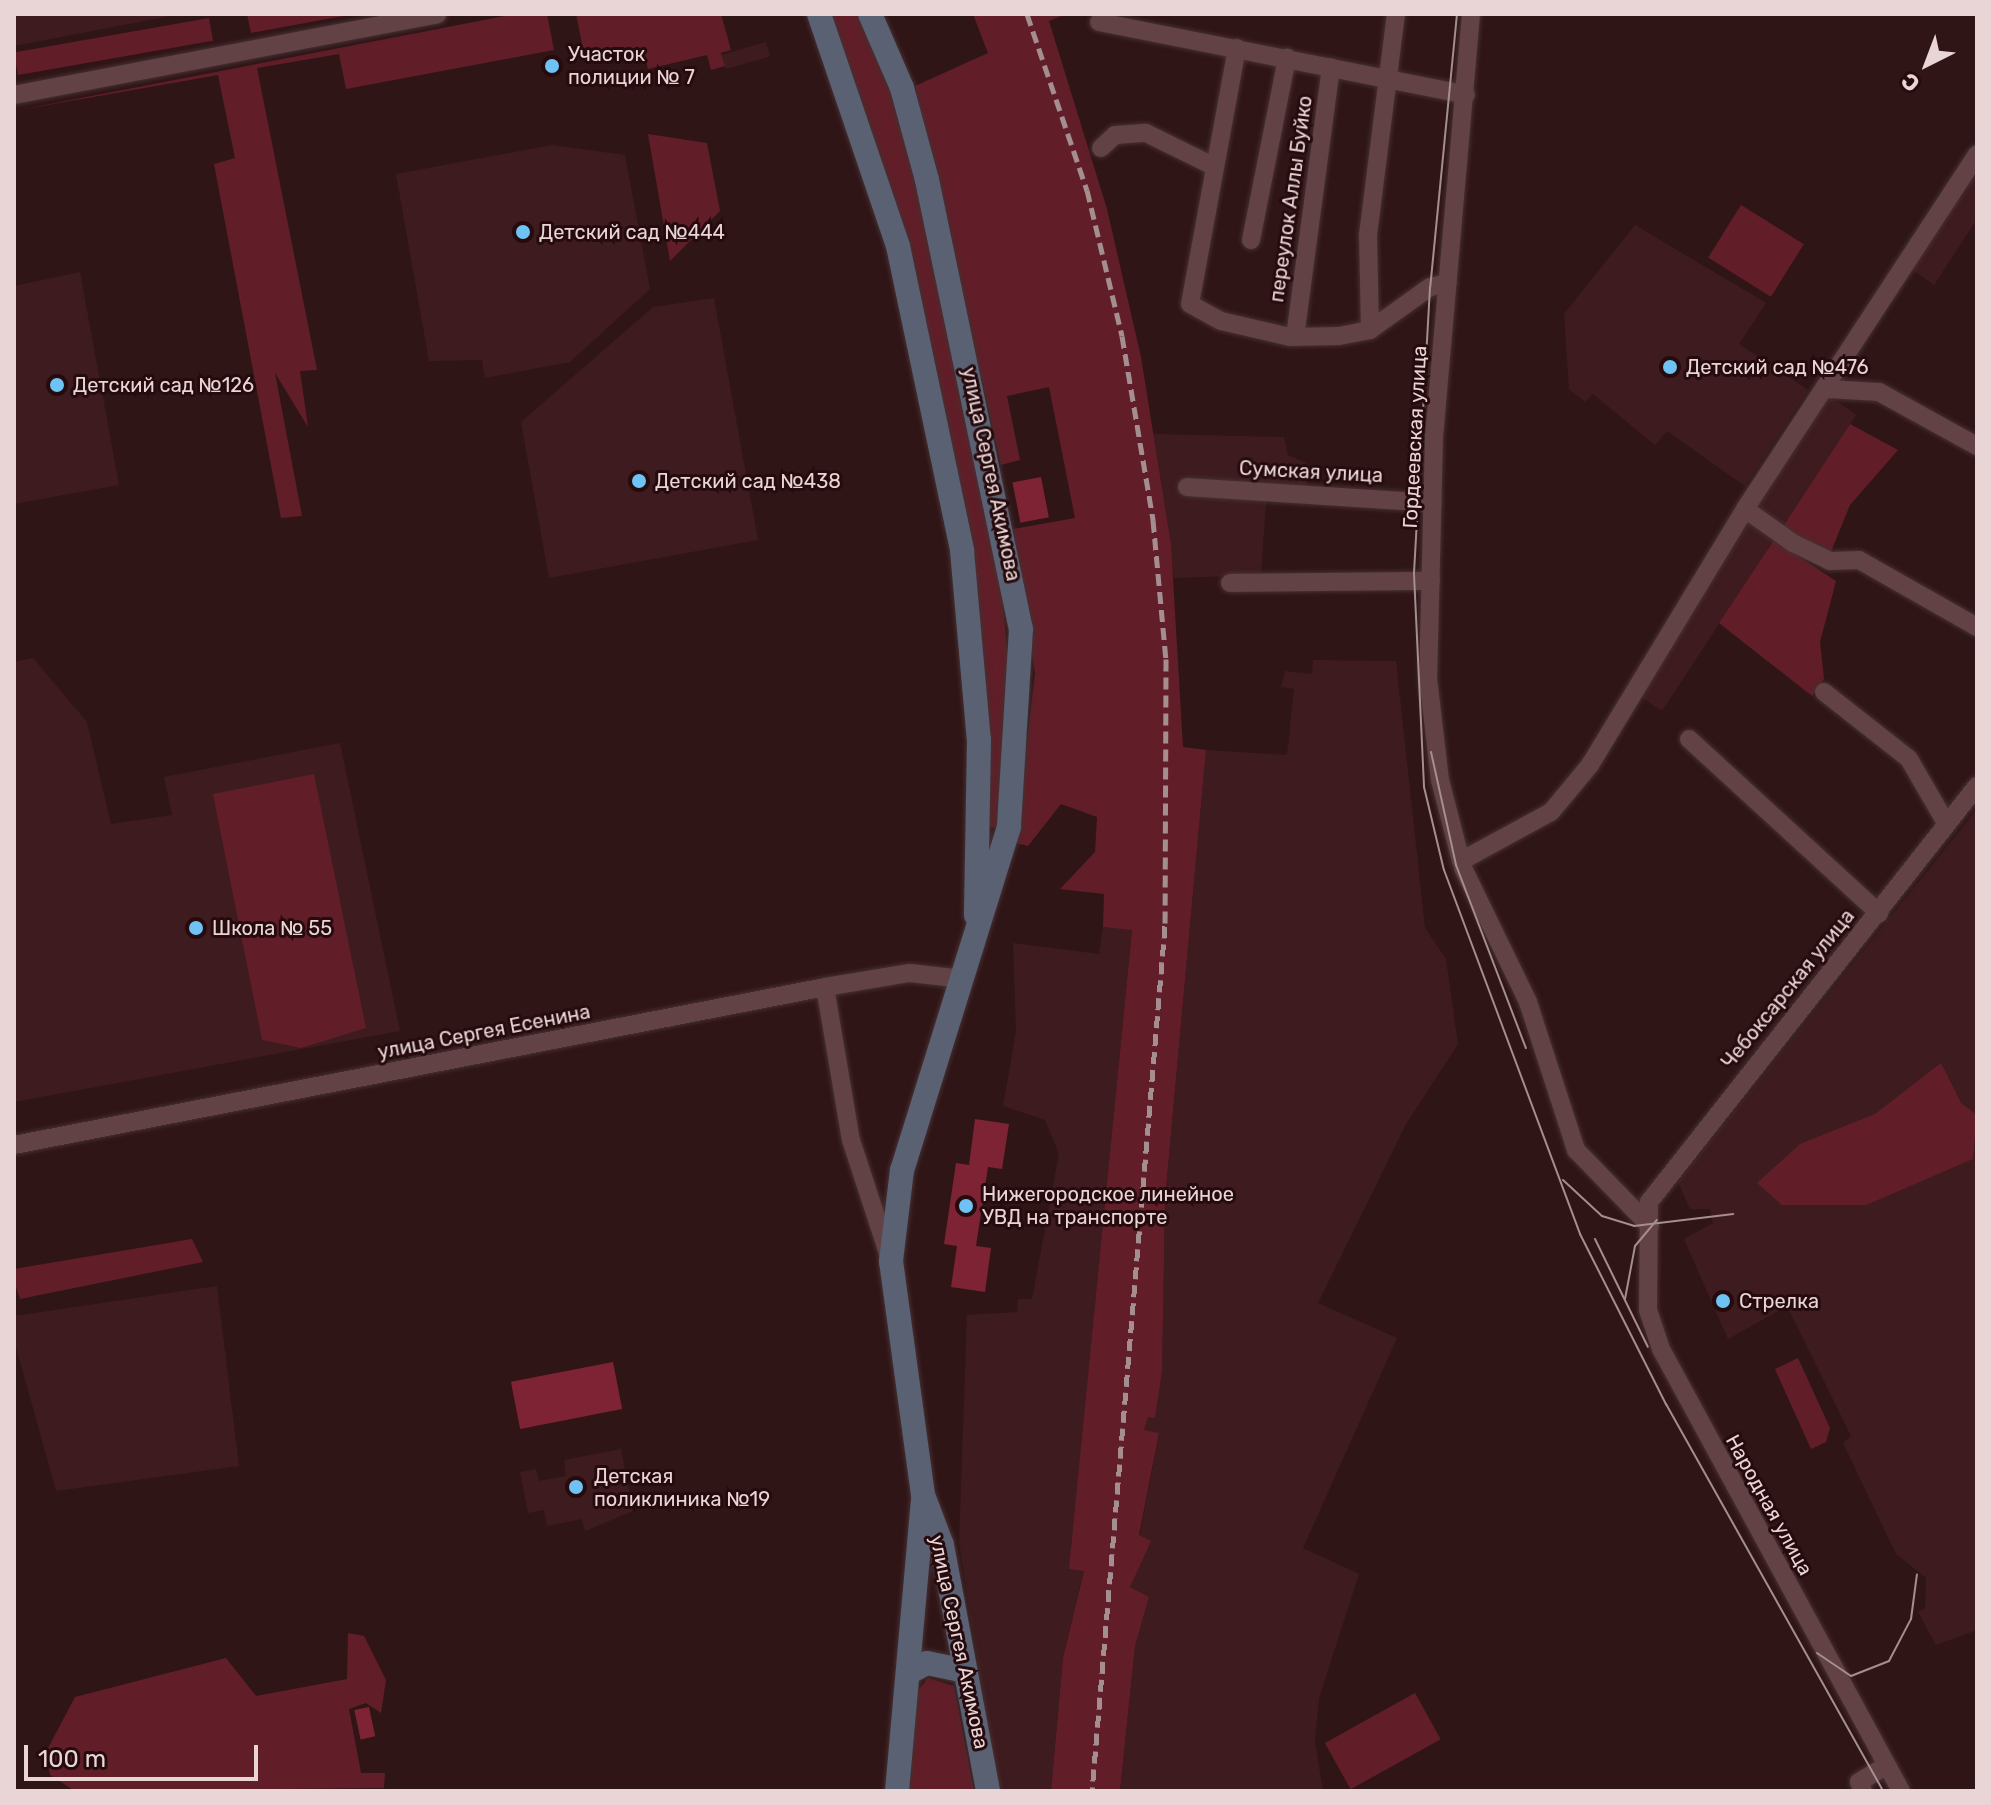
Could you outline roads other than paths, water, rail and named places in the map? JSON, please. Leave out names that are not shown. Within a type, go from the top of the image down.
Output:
[{"type":"main road","name":"улица Сергея Акимова","points":[[819,14],[898,246],[933,391],[975,657],[982,829],[974,942]]},
{"type":"main road","name":"улица Сергея Акимова","points":[[870,14],[902,88],[927,180],[1019,615],[1022,679],[1007,833],[902,1170],[891,1261],[923,1495],[897,1791]]},
{"type":"main road","points":[[982,829],[999,839],[1007,833]]},
{"type":"main road","name":"улица Сергея Акимова","points":[[923,1495],[942,1545],[988,1791]]},
{"type":"main road","points":[[908,1673],[927,1663],[965,1671]]},
{"type":"street","points":[[14,95],[437,14]]},
{"type":"street","points":[[1370,330],[1368,235],[1396,14]]},
{"type":"street","name":"Гордеевская улица","points":[[1471,14],[1432,503],[1428,678],[1440,780],[1462,865],[1528,1002],[1576,1150],[1650,1226]]},
{"type":"street","points":[[1099,22],[1466,95]]},
{"type":"street","points":[[1237,48],[1211,165],[1190,304],[1221,321],[1295,337],[1370,330],[1430,287],[1448,283]]},
{"type":"street","points":[[1251,240],[1287,58]]},
{"type":"street","name":"переулок Аллы Буйко","points":[[1295,337],[1331,67]]},
{"type":"street","points":[[1101,148],[1115,135],[1146,133],[1211,165]]},
{"type":"street","points":[[1462,865],[1551,812],[1590,765],[1745,509],[1827,389],[1977,154]]},
{"type":"street","points":[[1827,389],[1879,392],[1977,446]]},
{"type":"street","name":"Сумская улица","points":[[1187,487],[1432,503]]},
{"type":"street","points":[[1745,509],[1830,561],[1859,560],[1974,618]]},
{"type":"street","points":[[1230,583],[1431,581]]},
{"type":"street","points":[[1824,692],[1909,759],[1946,823]]},
{"type":"street","points":[[1689,739],[1879,913]]},
{"type":"street","name":"Чебоксарская улица","points":[[1650,1226],[1658,1183],[1879,913],[1977,786]]},
{"type":"street","name":"улица Сергея Есенина","points":[[14,1145],[825,987],[910,973],[963,979]]},
{"type":"street","points":[[825,987],[851,1140],[891,1261]]},
{"type":"street","name":"Народная улица","points":[[1650,1226],[1648,1310],[1661,1349],[1901,1791]]},
{"type":"street","points":[[1863,1791],[1859,1782],[1886,1766]]},
{"type":"tram line","points":[[1457,14],[1430,287],[1414,574],[1424,787],[1444,870],[1580,1234],[1666,1404],[1883,1791]]},
{"type":"tram line","points":[[1431,752],[1456,865],[1526,1048]]},
{"type":"tram line","points":[[1563,1180],[1602,1216],[1634,1226],[1733,1214]]},
{"type":"tram line","points":[[1625,1299],[1635,1246],[1657,1220]]},
{"type":"tram line","points":[[1595,1239],[1648,1347]]},
{"type":"tram line","points":[[1817,1653],[1851,1676],[1889,1661],[1911,1619],[1917,1574]]},
{"type":"railway","points":[[1027,14],[1087,190],[1122,336],[1153,520],[1166,659],[1165,926],[1092,1791]]},
{"type":"place","name":"Участок полиции № 7","points":[[552,66]]},
{"type":"place","name":"Детский сад №444","points":[[523,232]]},
{"type":"place","name":"Детский сад №476","points":[[1670,367]]},
{"type":"place","name":"Детский сад №126","points":[[57,385]]},
{"type":"place","name":"Детский сад №438","points":[[639,481]]},
{"type":"place","name":"Школа № 55","points":[[196,928]]},
{"type":"place","name":"Нижегородское линейное УВД на транспорте","points":[[966,1206]]},
{"type":"place","name":"Стрелка","points":[[1723,1301]]},
{"type":"place","name":"Детская поликлиника №19","points":[[576,1487]]}]
